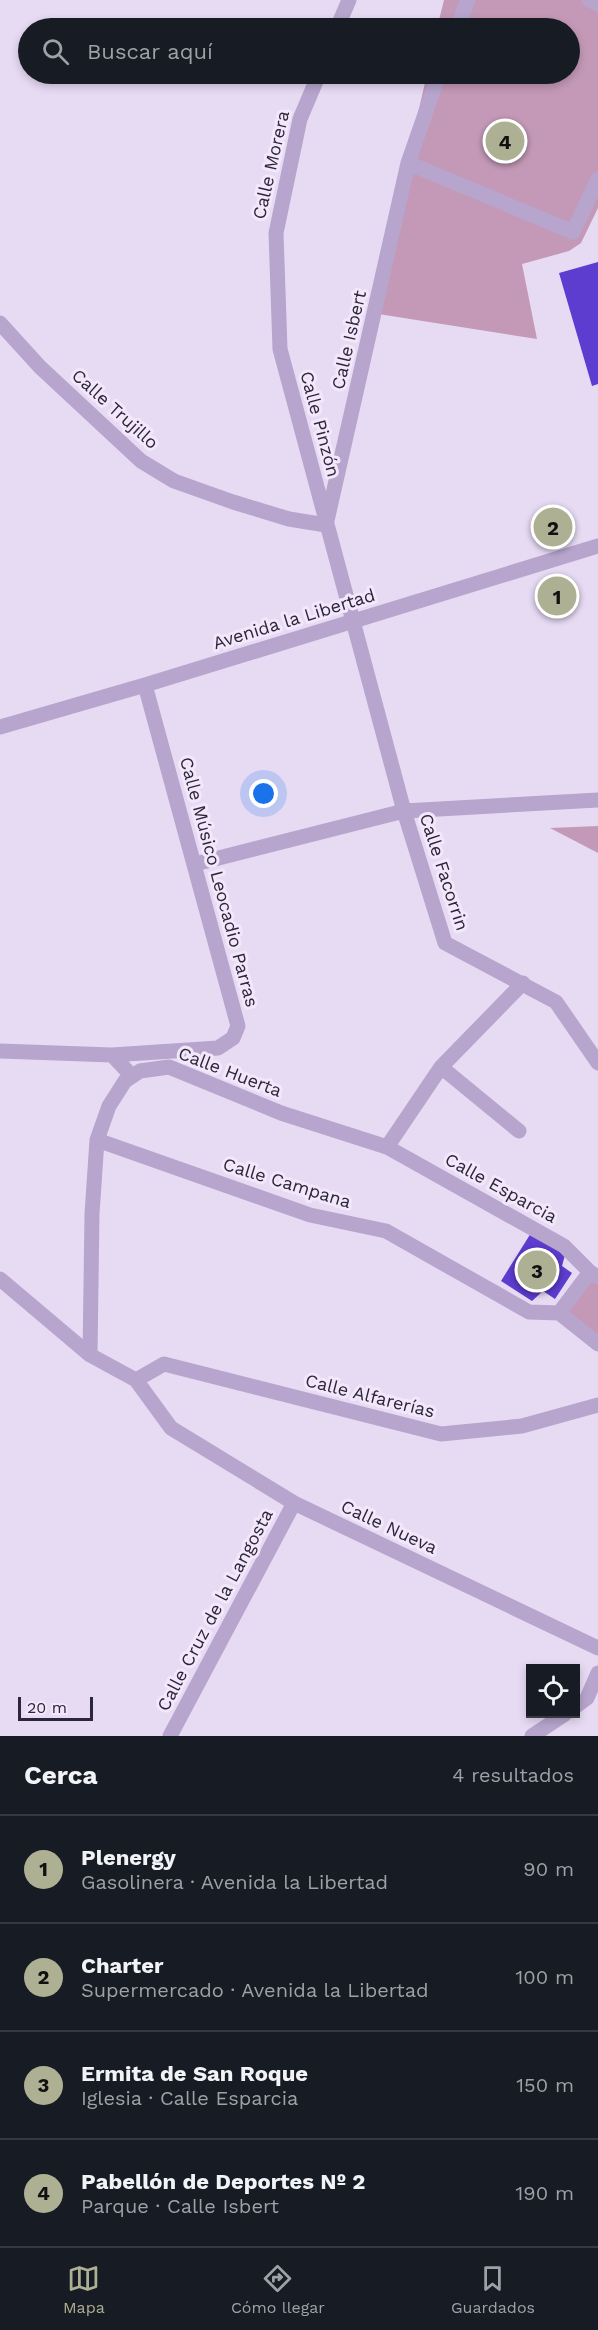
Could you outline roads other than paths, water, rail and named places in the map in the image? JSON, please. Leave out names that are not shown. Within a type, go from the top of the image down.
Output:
[{"type":"street","points":[[341,18],[349,0]]},
{"type":"street","points":[[461,18],[468,0]]},
{"type":"street","points":[[590,0],[598,4]]},
{"type":"street","name":"Calle Morera","points":[[276,233],[300,119],[315,84]]},
{"type":"street","name":"Calle Isbert","points":[[326,525],[408,163],[436,84]]},
{"type":"street","points":[[408,163],[573,232],[598,179]]},
{"type":"street","name":"Calle Pinzón","points":[[276,233],[280,349],[352,621]]},
{"type":"street","name":"Calle Trujillo","points":[[0,323],[40,367],[141,461],[174,481],[233,502],[290,519],[326,525]]},
{"type":"street","name":"Avenida la Libertad","points":[[0,727],[145,685],[598,546]]},
{"type":"street","name":"Calle Facorrin","points":[[352,621],[404,811],[445,943],[556,1002],[598,1063]]},
{"type":"street","name":"Calle Músico Leocadio Parras","points":[[0,1051],[112,1055],[218,1048],[233,1038],[238,1026],[145,685]]},
{"type":"street","points":[[195,864],[404,811],[598,800]]},
{"type":"street","points":[[387,1147],[441,1067],[523,983]]},
{"type":"street","points":[[90,1355],[92,1214],[97,1140],[109,1106],[125,1081],[132,1076],[112,1055]]},
{"type":"street","name":"Calle Huerta","points":[[132,1076],[140,1071],[169,1067],[281,1113],[387,1147]]},
{"type":"street","points":[[441,1067],[519,1131]]},
{"type":"street","name":"Calle Campana","points":[[97,1140],[310,1215],[386,1231],[529,1312],[559,1313]]},
{"type":"street","name":"Calle Esparcia","points":[[387,1147],[564,1246],[594,1274]]},
{"type":"street","points":[[594,1274],[559,1313],[598,1344]]},
{"type":"street","points":[[0,1279],[90,1355],[136,1380]]},
{"type":"street","name":"Calle Alfarerías","points":[[136,1380],[164,1364],[441,1434],[522,1426],[598,1405]]},
{"type":"street","name":"Calle Nueva","points":[[136,1380],[171,1428],[294,1503],[598,1648]]},
{"type":"street","name":"Calle Cruz de la Langosta","points":[[170,1736],[294,1503]]},
{"type":"street","points":[[580,1703],[587,1698],[598,1673]]},
{"type":"street","points":[[532,1736],[558,1718]]},
{"type":"place","name":"Pabellón de Deportes Nº 2","points":[[505,141]]},
{"type":"place","name":"Charter","points":[[553,527]]},
{"type":"place","name":"Plenergy","points":[[557,596]]},
{"type":"place","name":"Ermita de San Roque","points":[[537,1270]]}]
